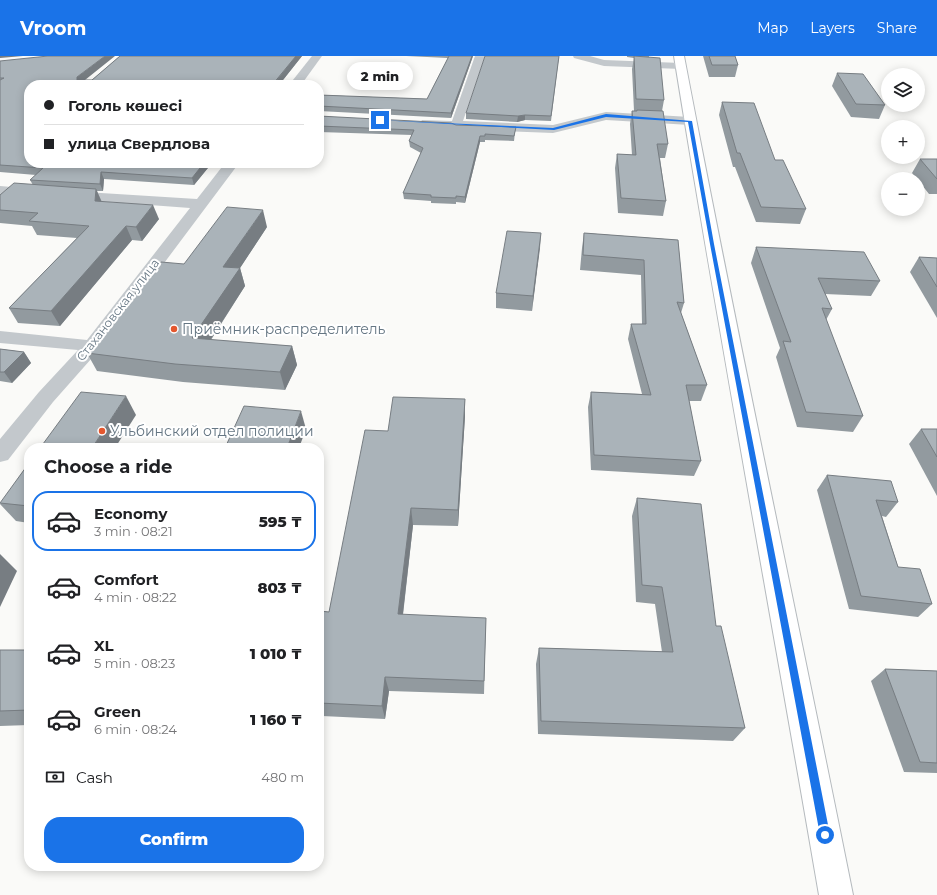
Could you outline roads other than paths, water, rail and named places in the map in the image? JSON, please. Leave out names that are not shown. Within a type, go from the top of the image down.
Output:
[{"type":"main road","points":[[680,61],[712,244],[789,640],[836,895]]},
{"type":"street","points":[[298,80],[318,56]]},
{"type":"street","points":[[456,125],[480,56]]},
{"type":"street","points":[[578,56],[604,59],[680,61]]},
{"type":"street","points":[[418,122],[554,129],[606,116],[690,121]]},
{"type":"street","name":"Стахановская улица","points":[[0,454],[46,397],[92,346],[228,168]]},
{"type":"street","points":[[0,190],[200,204]]},
{"type":"street","points":[[0,337],[92,346]]},
{"type":"place","name":"Приёмник-распределитель","points":[[174,329]]},
{"type":"place","name":"Ульбинский отдел полиции","points":[[102,431]]}]
